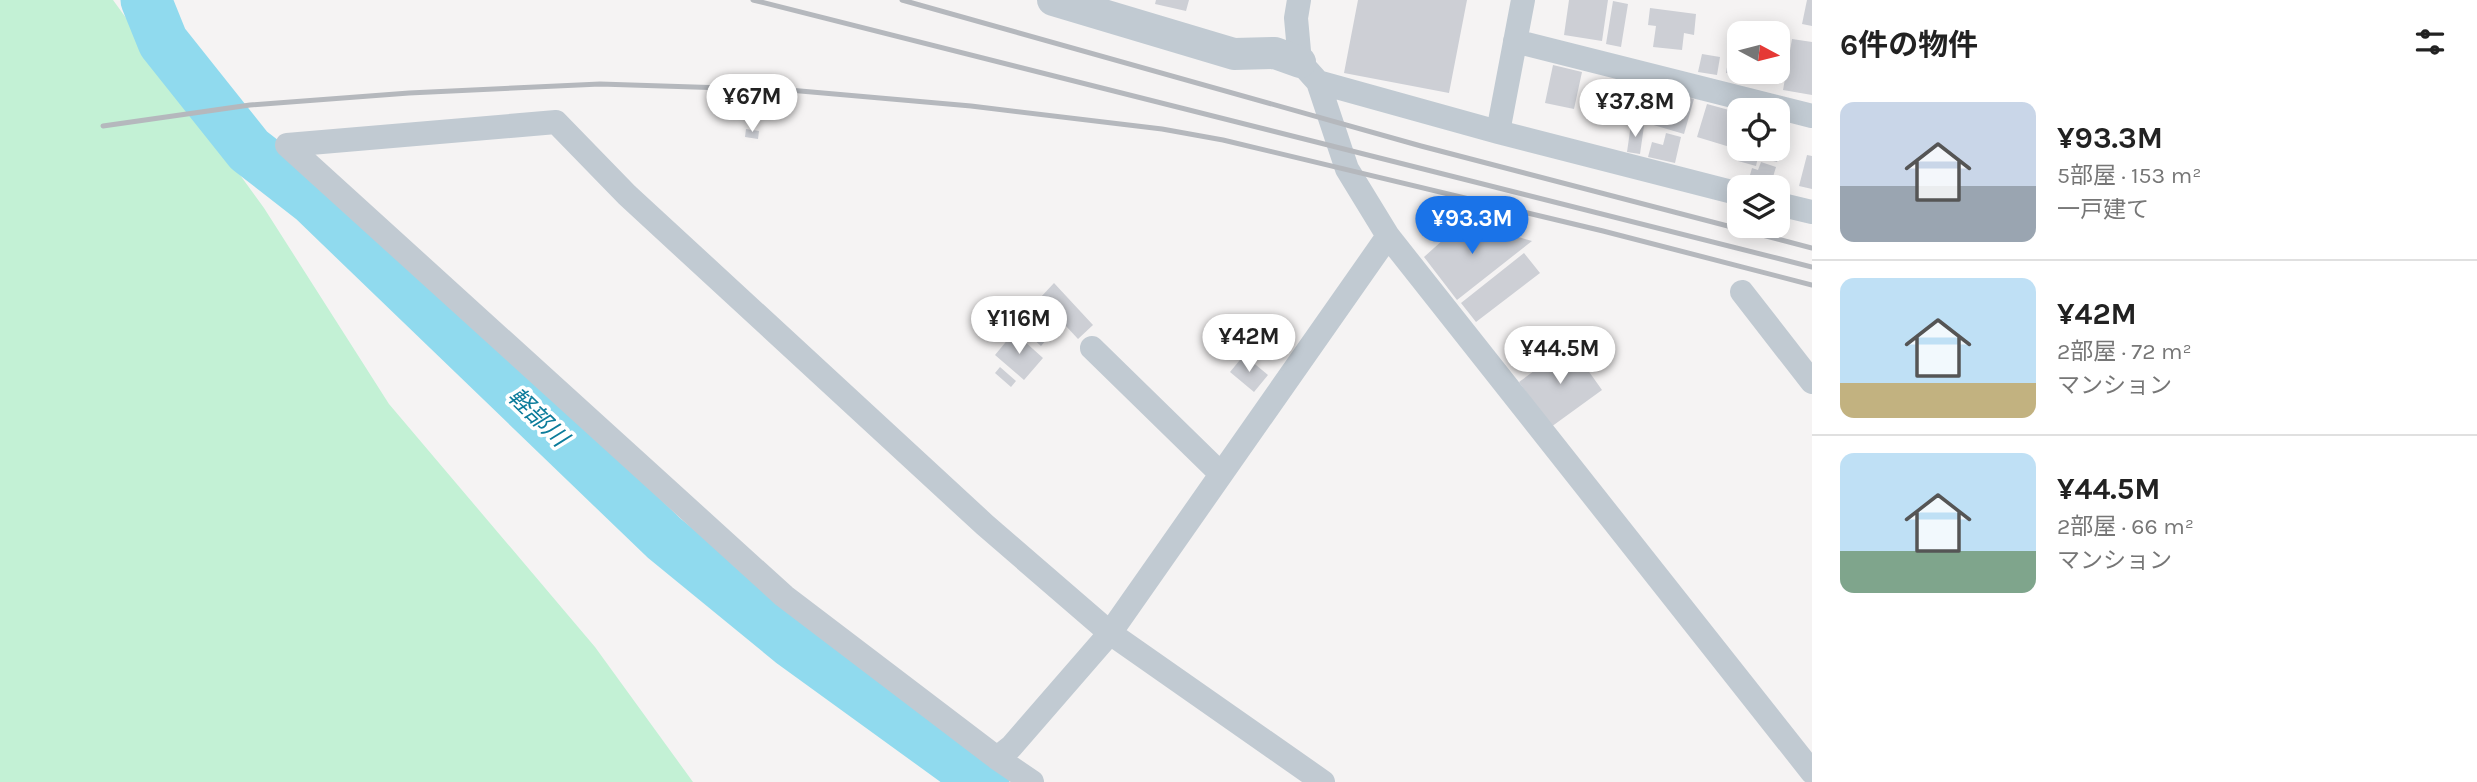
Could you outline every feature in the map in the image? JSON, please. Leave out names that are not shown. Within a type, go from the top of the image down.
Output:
[{"type":"street","points":[[1053,0],[1234,54],[1275,53],[1309,72],[1498,132],[1727,191]]},
{"type":"street","points":[[1298,0],[1296,18],[1309,72],[1347,169],[1388,236],[1812,772]]},
{"type":"street","points":[[1498,132],[1523,0]]},
{"type":"street","points":[[1515,41],[1812,116]]},
{"type":"street","points":[[1032,782],[784,596],[287,145],[556,122],[627,195],[975,516],[1110,633],[1323,782]]},
{"type":"street","points":[[1790,207],[1812,212]]},
{"type":"street","points":[[997,758],[1011,747],[1110,633],[1388,236]]},
{"type":"street","points":[[1742,292],[1812,382]]},
{"type":"street","points":[[1092,348],[1221,474]]},
{"type":"green space","points":[[0,0],[113,0],[264,208],[389,404],[595,647],[693,782],[0,782]]},
{"type":"building","points":[[1156,0],[1189,0],[1186,11],[1155,4]]},
{"type":"building","points":[[1358,0],[1467,0],[1449,93],[1344,73]]},
{"type":"building","points":[[1569,0],[1608,0],[1602,41],[1564,35]]},
{"type":"building","points":[[1807,0],[1812,0],[1812,26],[1802,24]]},
{"type":"building","points":[[1613,1],[1628,4],[1621,47],[1606,44]]},
{"type":"building","points":[[1650,8],[1696,14],[1694,35],[1684,33],[1682,50],[1653,47],[1656,26],[1648,25]]},
{"type":"building","points":[[1792,39],[1812,42],[1812,95],[1783,90],[1784,84],[1790,84]]},
{"type":"building","points":[[1702,54],[1720,57],[1717,75],[1698,72]]},
{"type":"building","points":[[1553,65],[1582,72],[1574,109],[1545,103]]},
{"type":"building","points":[[1660,89],[1694,99],[1684,134],[1650,124]]},
{"type":"building","points":[[1707,104],[1727,109],[1727,146],[1697,137]]},
{"type":"building","points":[[1631,124],[1644,126],[1640,154],[1627,152]]},
{"type":"building","points":[[746,129],[759,131],[758,139],[745,137]]},
{"type":"building","points":[[1666,133],[1681,137],[1675,163],[1648,157],[1652,142],[1663,145]]},
{"type":"building","points":[[1807,155],[1812,156],[1812,189],[1799,186]]},
{"type":"building","points":[[1738,161],[1757,161],[1756,166]]},
{"type":"building","points":[[1761,162],[1776,167],[1774,175],[1750,175],[1752,168],[1758,170]]},
{"type":"building","points":[[1464,221],[1532,241],[1457,300],[1424,257]]},
{"type":"building","points":[[1524,253],[1540,273],[1476,322],[1461,303]]},
{"type":"building","points":[[1054,283],[1093,325],[1078,339],[1040,298]]},
{"type":"building","points":[[1029,305],[1056,329],[1041,346],[1014,322]]},
{"type":"building","points":[[1014,332],[1043,358],[1024,380],[995,355]]},
{"type":"building","points":[[1570,345],[1602,390],[1551,427],[1519,382]]},
{"type":"building","points":[[1244,355],[1268,375],[1254,392],[1230,372]]},
{"type":"building","points":[[1000,367],[1016,381],[1011,387],[995,373]]},
{"type":"waterway","name":"軽部川","points":[[146,0],[163,42],[249,150],[312,199],[664,538],[791,642],[984,782]]},
{"type":"railway","points":[[753,0],[1812,267]]},
{"type":"railway","points":[[902,0],[1421,146],[1812,248]]},
{"type":"railway","points":[[103,126],[250,105],[409,93],[600,84],[789,90],[971,106],[1162,129],[1223,140],[1603,231],[1812,285]]}]
